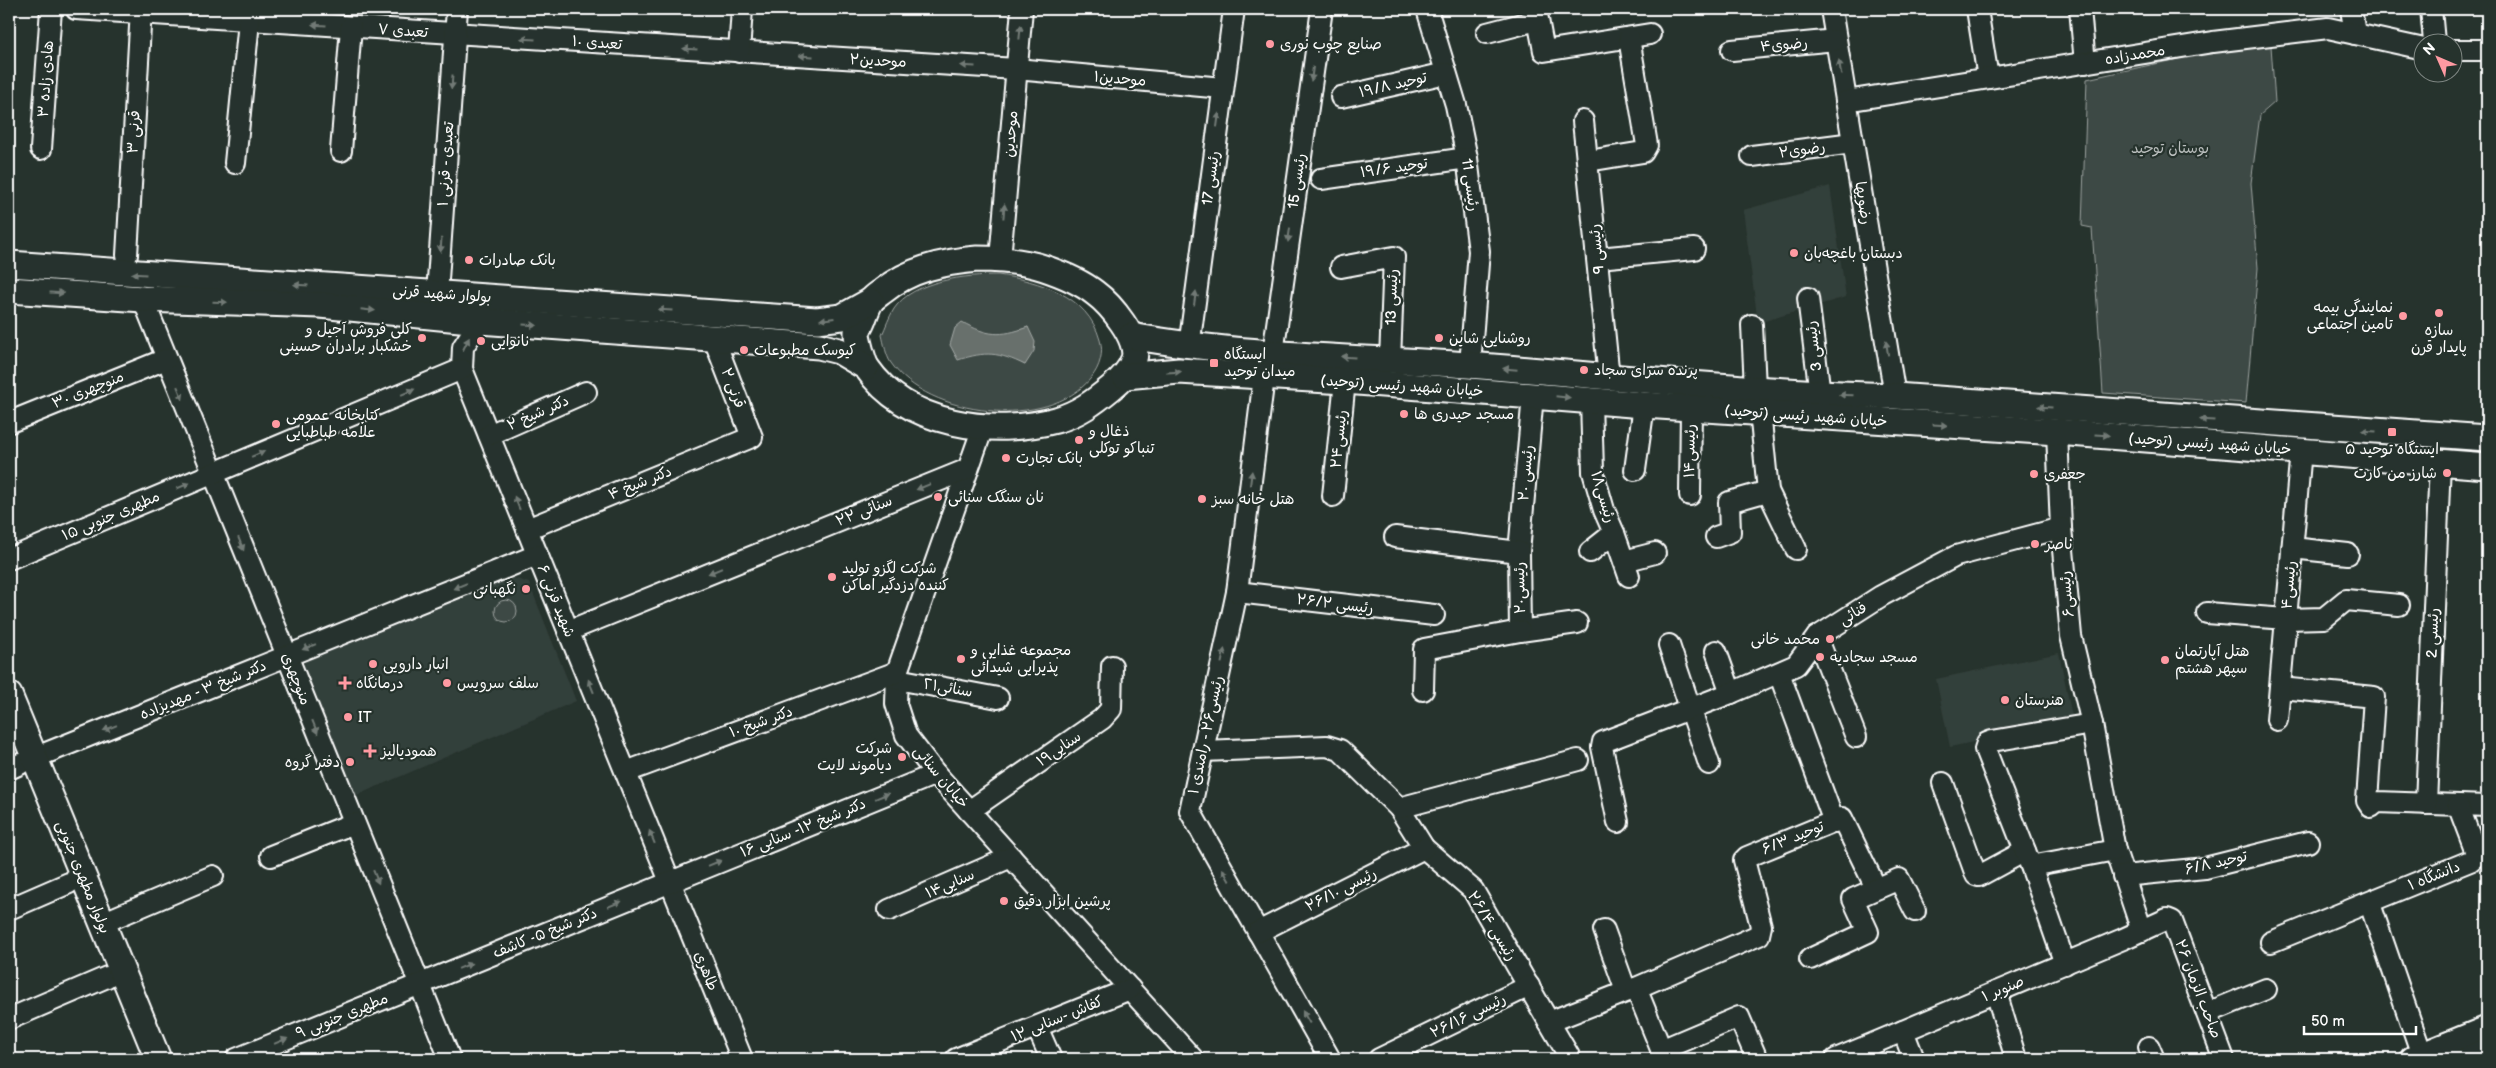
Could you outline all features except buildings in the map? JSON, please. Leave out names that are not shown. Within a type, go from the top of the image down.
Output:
[{"type":"main road","name":"بولوار شهید قرنی","points":[[9,264],[817,320],[842,317],[872,300],[899,278],[928,267],[954,261],[1000,259],[1045,268],[1076,282],[1096,294],[1131,336]]},
{"type":"main road","name":"بولوار شهید قرنی","points":[[9,290],[143,299],[320,305],[480,321],[819,346],[839,351],[866,367]]},
{"type":"main road","points":[[872,300],[857,333],[866,367],[889,392],[916,408],[941,418],[983,427],[1032,425],[1058,419],[1087,408],[1125,376],[1134,357],[1131,336]]},
{"type":"main road","name":"خیابان شهید رئیسی (توحید)","points":[[1131,336],[1188,346],[1470,365],[1609,378],[1758,400],[2057,432],[2487,466]]},
{"type":"main road","name":"خیابان شهید رئیسی (توحید)","points":[[1125,376],[1179,372],[1533,395],[1691,408],[1820,394],[1895,396],[2487,438]]},
{"type":"main road","name":"بولوار مطهری جنوبی","points":[[9,696],[21,764],[102,923],[158,1059]]},
{"type":"main road","name":"بولوار مطهری جنوبی","points":[[9,737],[141,1059]]},
{"type":"main road","points":[[2417,1057],[2487,1029]]},
{"type":"main road","points":[[2468,1059],[2487,1051]]},
{"type":"street","name":"هادی زاده ۳","points":[[41,149],[51,9]]},
{"type":"street","name":"تعبدی ۷","points":[[76,9],[141,11],[249,21],[455,34]]},
{"type":"street","name":"تعبدی - قرنی ۱","points":[[437,294],[457,9]]},
{"type":"street","points":[[739,52],[742,9]]},
{"type":"street","name":"موحدین","points":[[1000,259],[1022,9]]},
{"type":"street","name":"رئیسی 17","points":[[1188,346],[1234,9]]},
{"type":"street","name":"رئیسی 15","points":[[1273,352],[1322,9]]},
{"type":"street","name":"رئیسی 11","points":[[1427,9],[1456,105],[1467,158],[1479,251],[1470,365]]},
{"type":"street","name":"رضویها","points":[[1831,9],[1895,396]]},
{"type":"street","points":[[1977,9],[1988,78]]},
{"type":"street","points":[[2080,9],[2085,63]]},
{"type":"street","points":[[2350,9],[2355,34]]},
{"type":"street","points":[[2431,9],[2433,32]]},
{"type":"street","name":"قرنی ۳","points":[[127,255],[141,11]]},
{"type":"street","points":[[1487,34],[1537,14],[1544,51],[1650,34]]},
{"type":"street","points":[[235,163],[249,21]]},
{"type":"street","points":[[341,150],[351,27]]},
{"type":"street","name":"محمدزاده","points":[[1846,101],[2213,42],[2328,28],[2414,47]]},
{"type":"street","name":"تعبدی ۱۰","points":[[455,34],[739,52]]},
{"type":"street","points":[[1588,161],[1643,152],[1647,145],[1629,38]]},
{"type":"street","name":"رضوی۴","points":[[1732,50],[1836,40]]},
{"type":"street","points":[[2464,50],[2487,50]]},
{"type":"street","name":"موحدین۲","points":[[739,52],[1016,69]]},
{"type":"street","name":"موحدین۱","points":[[1016,69],[1223,88]]},
{"type":"street","name":"توحید ۱۹/۸","points":[[1341,97],[1446,73]]},
{"type":"street","name":"رئیسی 9","points":[[1583,121],[1609,378]]},
{"type":"street","name":"رضوی۲","points":[[1752,156],[1852,142]]},
{"type":"street","name":"توحید ۱۹/۶","points":[[1321,179],[1467,158]]},
{"type":"street","points":[[1598,258],[1694,249]]},
{"type":"street","name":"رئیسی 13","points":[[1341,267],[1394,257],[1390,360]]},
{"type":"street","name":"رئیسی 3","points":[[1808,298],[1820,394]]},
{"type":"street","name":"منوچهری","points":[[143,299],[450,1059]]},
{"type":"street","name":"شهید قرنی ۶","points":[[480,321],[463,347],[462,369],[670,882]]},
{"type":"street","points":[[1752,325],[1768,491],[1796,549]]},
{"type":"street","name":"قرنی ۲","points":[[714,339],[752,437]]},
{"type":"street","name":"منوچهری ۳۰","points":[[10,422],[166,359]]},
{"type":"street","name":"مطهری جنوبی ۱۵","points":[[9,559],[462,369]]},
{"type":"street","name":"رئیسی۲۶ - رامندی ۱","points":[[1264,377],[1237,592],[1190,811],[1330,1059]]},
{"type":"street","name":"رئیسی۲۴","points":[[1334,496],[1344,382]]},
{"type":"street","name":"دکتر شیخ ۲","points":[[489,434],[586,392]]},
{"type":"street","name":"رئیسی ۲۰","points":[[1519,552],[1533,395]]},
{"type":"street","name":"رئیسی۱۸","points":[[1590,552],[1614,533],[1604,510],[1593,472],[1591,400]]},
{"type":"street","points":[[1635,470],[1644,405]]},
{"type":"street","name":"رئیسی۱۴","points":[[1690,495],[1691,408]]},
{"type":"street","name":"خیابان سنائی","points":[[983,427],[897,675],[896,704],[906,735],[936,774],[1193,1059]]},
{"type":"street","name":"رئیسی۶","points":[[2057,432],[2061,528],[2071,636],[2092,724],[2115,850],[2142,931]]},
{"type":"street","name":"دکتر شیخ ۴","points":[[527,529],[752,437]]},
{"type":"street","name":"رئیسی۴","points":[[2277,720],[2301,450]]},
{"type":"street","name":"رئیسی 2","points":[[2426,804],[2440,462]]},
{"type":"street","name":"سنائی ۲۲","points":[[568,631],[968,469]]},
{"type":"street","points":[[1716,537],[1730,532],[1729,502],[1768,491]]},
{"type":"street","name":"فنائی","points":[[1618,822],[1602,747],[1603,742],[1796,666],[1817,636],[1881,596],[1956,556],[2061,528]]},
{"type":"street","points":[[1614,533],[1627,568],[1655,552]]},
{"type":"street","name":"رئیسی۲۰","points":[[1395,537],[1519,552],[1520,631],[1577,624]]},
{"type":"street","points":[[2292,548],[2348,554]]},
{"type":"street","name":"دکتر شیخ ۳ - مهدیزاده","points":[[21,764],[538,555]]},
{"type":"street","name":"رئیسی ۲۶/۲","points":[[1237,592],[1434,615]]},
{"type":"street","points":[[2207,613],[2286,620],[2324,618],[2346,600],[2399,605]]},
{"type":"street","points":[[1423,690],[1424,649],[1520,631]]},
{"type":"street","points":[[1817,636],[1856,736]]},
{"type":"street","points":[[1669,644],[1692,708],[1709,764]]},
{"type":"street","points":[[1716,652],[1731,693]]},
{"type":"street","name":"سنایی۱۹","points":[[969,811],[1102,719],[1111,709],[1112,666]]},
{"type":"street","points":[[1779,673],[1838,820],[1876,888]]},
{"type":"street","name":"سنائی٢١","points":[[897,675],[998,698]]},
{"type":"street","name":"دکتر شیخ ۱۰","points":[[626,772],[897,675]]},
{"type":"street","points":[[2280,688],[2374,697],[2367,801],[2371,806],[2377,802],[2487,806]]},
{"type":"street","points":[[2065,964],[2028,858],[1986,748],[1987,744],[2092,724]]},
{"type":"street","name":"رئیسی ۲۶/۴","points":[[1203,751],[1334,746],[1340,750],[1399,808],[1424,848],[1473,890],[1569,1056]]},
{"type":"street","points":[[1399,808],[1578,760]]},
{"type":"street","name":"دکتر شیخ ۱۲- سنایی ۱۶","points":[[670,882],[936,774]]},
{"type":"street","points":[[1943,783],[1976,876],[2028,858],[2115,850]]},
{"type":"street","name":"دانشگاه ۱","points":[[2370,904],[2374,900],[2470,861],[2476,856],[2458,805]]},
{"type":"street","name":"توحید ۶/۳","points":[[1631,990],[1759,934],[1761,926],[1744,860],[1838,820]]},
{"type":"street","points":[[272,856],[354,823]]},
{"type":"street","name":"توحید ۶/۸","points":[[2123,876],[2205,868],[2308,842]]},
{"type":"street","name":"رئیسی ۲۶/۱۰","points":[[1258,932],[1424,848]]},
{"type":"street","name":"سنایی۱۴","points":[[889,910],[1011,857]]},
{"type":"street","points":[[102,923],[213,876]]},
{"type":"street","points":[[1810,959],[1868,932],[1853,899],[1876,888],[1899,879],[1914,911]]},
{"type":"street","name":"دکتر شیخ ۵- کاشف","points":[[420,984],[670,882]]},
{"type":"street","name":"طاهری","points":[[670,882],[742,1059]]},
{"type":"street","points":[[9,909],[69,883]]},
{"type":"street","points":[[2271,942],[2370,904],[2417,1057]]},
{"type":"street","name":"صنوبر ۱","points":[[1836,1059],[2170,919]]},
{"type":"street","name":"صاحب الزمان ۲۶","points":[[2170,919],[2224,1059]]},
{"type":"street","points":[[1604,930],[1663,1055],[1739,1017],[1757,1059]]},
{"type":"street","points":[[9,1019],[107,977]]},
{"type":"street","name":"مطهری جنوبی ۹","points":[[236,1059],[420,984]]},
{"type":"street","name":"رئیسی ۲۶/۱۶","points":[[1379,1059],[1529,986]]},
{"type":"street","name":"کفاش -سنایی ۱۲","points":[[956,1059],[1130,989]]},
{"type":"street","points":[[2207,1013],[2266,989]]},
{"type":"street","points":[[1549,1022],[1631,990]]},
{"type":"street","points":[[1996,992],[2016,1059]]},
{"type":"street","points":[[1037,1027],[1050,1059]]},
{"type":"street","points":[[1903,1031],[1914,1059]]},
{"type":"shaded area","name":"دبستان باغچه‌بان","points":[[1830,186],[1846,297],[1758,323],[1743,210]]},
{"type":"shaded area","points":[[962,322],[979,330],[994,334],[1002,334],[1028,327],[1035,342],[1034,351],[1025,365],[1007,357],[992,354],[976,355],[958,360],[950,345],[955,328]]},
{"type":"shaded area","points":[[511,577],[529,583],[576,701],[355,796],[302,666],[306,661]]},
{"type":"shaded area","name":"هنرستان","points":[[2059,653],[2073,721],[1950,747],[1936,679]]},
{"type":"green space","name":"بوستان توحید","points":[[2271,46],[2275,102],[2260,115],[2251,183],[2258,268],[2246,403],[2103,393],[2092,228],[2082,226],[2087,79],[2214,51]]},
{"type":"green space","points":[[998,275],[1030,281],[1060,293],[1085,312],[1094,325],[1101,345],[1097,369],[1091,378],[1072,395],[1047,406],[1019,411],[989,411],[959,405],[932,396],[908,381],[889,360],[882,335],[892,312],[903,299],[914,291],[941,281],[971,276]],"holes":[[[1028,327],[1025,365],[1004,354],[980,353],[982,333],[1006,335]]]},
{"type":"green space","points":[[506,600],[514,603],[517,611],[514,619],[506,622],[498,619],[495,611],[498,603]]},
{"type":"place","name":"صنایع چوب نوری","points":[[1270,44]]},
{"type":"place","name":"دبستان باغچه‌بان","points":[[1794,253]]},
{"type":"place","name":"بانک صادرات","points":[[469,260]]},
{"type":"place","name":"سازه پایدار قرن","points":[[2439,313]]},
{"type":"place","name":"نمایندگی بیمه تامین اجتماعی","points":[[2403,316]]},
{"type":"place","name":"کلی فروش آجیل و خشکبار برادران حسینی","points":[[422,338]]},
{"type":"place","name":"روشنایی شاین","points":[[1439,338]]},
{"type":"place","name":"نانوایی","points":[[481,341]]},
{"type":"place","name":"کیوسک مطبوعات","points":[[744,350]]},
{"type":"place","name":"ایستگاه میدان توحید","points":[[1214,363]]},
{"type":"place","name":"پرنده سرای سجاد","points":[[1584,370]]},
{"type":"place","name":"مسجد حیدری ها","points":[[1404,414]]},
{"type":"place","name":"کتابخانه عمومی علامه طباطبایی","points":[[276,424]]},
{"type":"place","name":"ایستگاه توحید ۵","points":[[2392,432]]},
{"type":"place","name":"ذغال و تنباکو توکلی","points":[[1079,440]]},
{"type":"place","name":"بانک تجارت","points":[[1006,458]]},
{"type":"place","name":"شارز من کارت","points":[[2447,473]]},
{"type":"place","name":"جعفری","points":[[2034,474]]},
{"type":"place","name":"نان سنگک سنائی","points":[[938,497]]},
{"type":"place","name":"هتل خانه سبز","points":[[1202,499]]},
{"type":"place","name":"ناصر","points":[[2035,544]]},
{"type":"place","name":"شرکت لگزو تولید کننده دزدگیر اماکن","points":[[832,577]]},
{"type":"place","name":"نگهبانی","points":[[526,589]]},
{"type":"place","name":"محمد خانی","points":[[1830,639]]},
{"type":"place","name":"مسجد سجادیه","points":[[1820,657]]},
{"type":"place","name":"مجموعه غذایی و پذیرایی شیدائی","points":[[961,659]]},
{"type":"place","name":"هتل آپارتمان سپهر هشتم","points":[[2165,660]]},
{"type":"place","name":"انبار دارویی","points":[[373,664]]},
{"type":"place","name":"درمانگاه","points":[[345,683]]},
{"type":"place","name":"سلف سرویس","points":[[447,683]]},
{"type":"place","name":"هنرستان","points":[[2005,700]]},
{"type":"place","name":"IT","points":[[348,717]]},
{"type":"place","name":"همودیالیز","points":[[370,751]]},
{"type":"place","name":"شرکت دیاموند لایت","points":[[902,757]]},
{"type":"place","name":"دفتر گروه","points":[[350,762]]},
{"type":"place","name":"پرشین ابزار دقیق","points":[[1004,901]]}]
